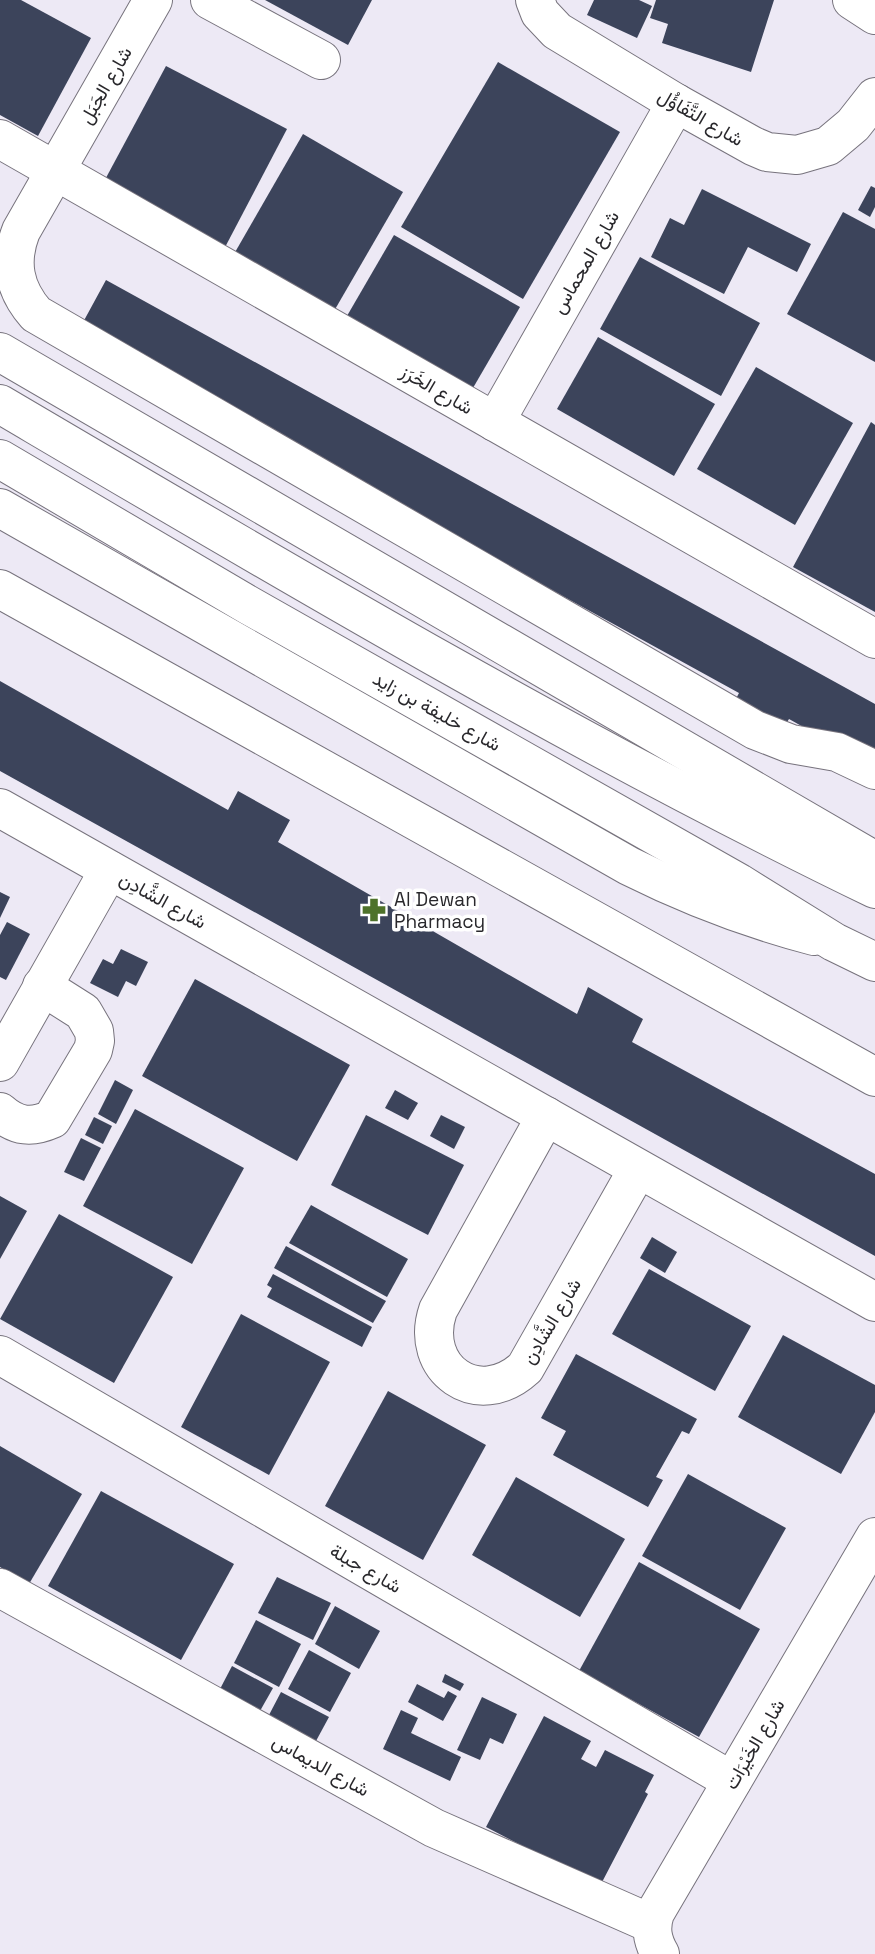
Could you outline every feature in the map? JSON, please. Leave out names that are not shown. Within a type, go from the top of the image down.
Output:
[{"type":"main road","name":"شارع الجَبَل","points":[[153,0],[15,245],[13,260],[19,289],[26,303],[48,323],[755,730],[791,744],[837,752],[875,770]]},
{"type":"main road","points":[[210,0],[321,60]]},
{"type":"main road","name":"شارع التَّفَاؤُل","points":[[534,0],[540,13],[557,31],[753,146],[782,155],[797,155],[828,146],[841,137],[875,97]]},
{"type":"main road","points":[[852,0],[875,15]]},
{"type":"main road","name":"شارع المحماس","points":[[495,422],[676,103]]},
{"type":"main road","name":"شارع الخَرَز","points":[[0,139],[875,639]]},
{"type":"main road","points":[[0,352],[875,861]]},
{"type":"main road","points":[[0,404],[389,632],[704,803],[875,889]]},
{"type":"main road","name":"شارع خليفة بن زايد","points":[[0,459],[250,606],[739,883],[834,942],[875,962]]},
{"type":"main road","points":[[0,508],[629,866],[674,889],[721,908],[834,942]]},
{"type":"main road","points":[[0,589],[875,1077]]},
{"type":"main road","name":"شارع الشَّادِن","points":[[0,808],[875,1303]]},
{"type":"main road","name":"شارع الشَّادِن","points":[[0,1062],[109,870]]},
{"type":"main road","points":[[0,1112],[9,1120],[30,1126],[52,1119],[93,1050],[94,1031],[83,1012],[43,986]]},
{"type":"main road","name":"شارع الشَّادِن","points":[[546,1116],[433,1322],[432,1335],[439,1360],[458,1379],[486,1386],[500,1384],[514,1378],[525,1368],[638,1169]]},
{"type":"main road","name":"شارع جبلة","points":[[0,1355],[732,1781]]},
{"type":"main road","name":"شارع الخَيْرَات","points":[[656,1939],[655,1913],[875,1537]]},
{"type":"main road","name":"شارع الديماس","points":[[0,1588],[434,1828],[656,1939]]},
{"type":"building","points":[[0,0],[21,0],[91,38],[38,136],[0,115]]},
{"type":"building","points":[[265,0],[372,0],[348,45]]},
{"type":"building","points":[[594,0],[639,0],[652,6],[637,38],[587,15]]},
{"type":"building","points":[[656,0],[774,0],[751,72],[662,43],[668,24],[650,18]]},
{"type":"building","points":[[498,62],[620,132],[523,299],[401,227]]},
{"type":"building","points":[[166,66],[287,129],[222,253],[100,189]]},
{"type":"building","points":[[303,134],[403,192],[330,318],[230,261]]},
{"type":"building","points":[[871,186],[875,188],[875,207],[870,217],[858,210]]},
{"type":"building","points":[[702,189],[811,244],[797,272],[748,247],[724,294],[651,257],[670,218],[684,225]]},
{"type":"building","points":[[843,212],[875,229],[875,362],[787,314]]},
{"type":"building","points":[[394,235],[520,307],[466,400],[340,328]]},
{"type":"building","points":[[640,257],[760,323],[721,396],[600,329]]},
{"type":"building","points":[[106,280],[875,704],[875,767],[789,719],[777,738],[729,712],[739,693],[439,528],[382,513],[391,497],[81,326]]},
{"type":"building","points":[[598,337],[715,404],[674,476],[557,409]]},
{"type":"building","points":[[756,367],[853,423],[795,525],[697,469]]},
{"type":"building","points":[[871,422],[875,425],[875,612],[793,567]]},
{"type":"building","points":[[0,681],[228,810],[238,791],[290,820],[278,842],[577,1014],[588,987],[643,1019],[632,1042],[875,1174],[875,1256],[0,771]]},
{"type":"building","points":[[0,892],[10,897],[0,918]]},
{"type":"building","points":[[7,922],[30,934],[6,980],[0,977],[0,935]]},
{"type":"building","points":[[121,949],[148,962],[136,986],[126,981],[118,997],[90,983],[103,959],[113,964]]},
{"type":"building","points":[[195,979],[350,1065],[297,1161],[142,1076]]},
{"type":"building","points":[[115,1080],[133,1090],[116,1124],[98,1114]]},
{"type":"building","points":[[395,1090],[418,1103],[408,1120],[385,1108]]},
{"type":"building","points":[[135,1109],[244,1168],[192,1264],[83,1206]]},
{"type":"building","points":[[366,1115],[464,1165],[428,1235],[331,1185]]},
{"type":"building","points":[[441,1115],[465,1127],[454,1149],[430,1136]]},
{"type":"building","points":[[94,1117],[112,1126],[103,1144],[85,1135]]},
{"type":"building","points":[[81,1138],[101,1148],[84,1181],[64,1172]]},
{"type":"building","points":[[0,1196],[27,1211],[0,1259]]},
{"type":"building","points":[[311,1205],[408,1259],[387,1297],[289,1243]]},
{"type":"building","points":[[59,1214],[173,1277],[114,1383],[0,1319]]},
{"type":"building","points":[[652,1237],[677,1252],[665,1273],[640,1258]]},
{"type":"building","points":[[286,1246],[386,1301],[373,1323],[274,1268]]},
{"type":"building","points":[[649,1269],[751,1326],[715,1391],[612,1334]]},
{"type":"building","points":[[273,1274],[372,1327],[362,1347],[267,1297],[272,1288],[267,1285]]},
{"type":"building","points":[[241,1314],[330,1362],[269,1475],[181,1427]]},
{"type":"building","points":[[783,1335],[875,1385],[875,1412],[841,1474],[738,1417]]},
{"type":"building","points":[[576,1354],[697,1419],[689,1434],[682,1431],[656,1477],[663,1480],[648,1507],[553,1455],[566,1431],[541,1418]]},
{"type":"building","points":[[388,1391],[486,1445],[423,1560],[325,1506]]},
{"type":"building","points":[[0,1446],[82,1494],[29,1584],[0,1567]]},
{"type":"building","points":[[688,1474],[786,1528],[740,1610],[642,1556]]},
{"type":"building","points":[[516,1477],[625,1539],[580,1617],[472,1555]]},
{"type":"building","points":[[101,1491],[234,1564],[181,1660],[48,1586]]},
{"type":"building","points":[[639,1562],[760,1629],[699,1737],[579,1671]]},
{"type":"building","points":[[277,1577],[331,1603],[313,1640],[258,1613]]},
{"type":"building","points":[[335,1606],[380,1631],[359,1669],[315,1644]]},
{"type":"building","points":[[256,1620],[301,1644],[279,1687],[234,1663]]},
{"type":"building","points":[[309,1650],[351,1673],[330,1712],[288,1689]]},
{"type":"building","points":[[232,1666],[273,1688],[260,1711],[220,1689]]},
{"type":"building","points":[[445,1674],[464,1684],[460,1691],[442,1682]]},
{"type":"building","points":[[417,1684],[444,1698],[448,1691],[457,1696],[443,1721],[408,1702]]},
{"type":"building","points":[[281,1692],[329,1717],[316,1741],[269,1715]]},
{"type":"building","points":[[482,1697],[517,1714],[503,1744],[490,1738],[480,1760],[457,1750]]},
{"type":"building","points":[[401,1710],[418,1718],[411,1733],[461,1757],[450,1781],[383,1749]]},
{"type":"building","points":[[544,1716],[591,1741],[581,1759],[596,1767],[605,1750],[654,1775],[645,1792],[648,1794],[600,1886],[486,1827]]},
{"type":"place","name":"Al Dewan Pharmacy","points":[[374,910]]}]
